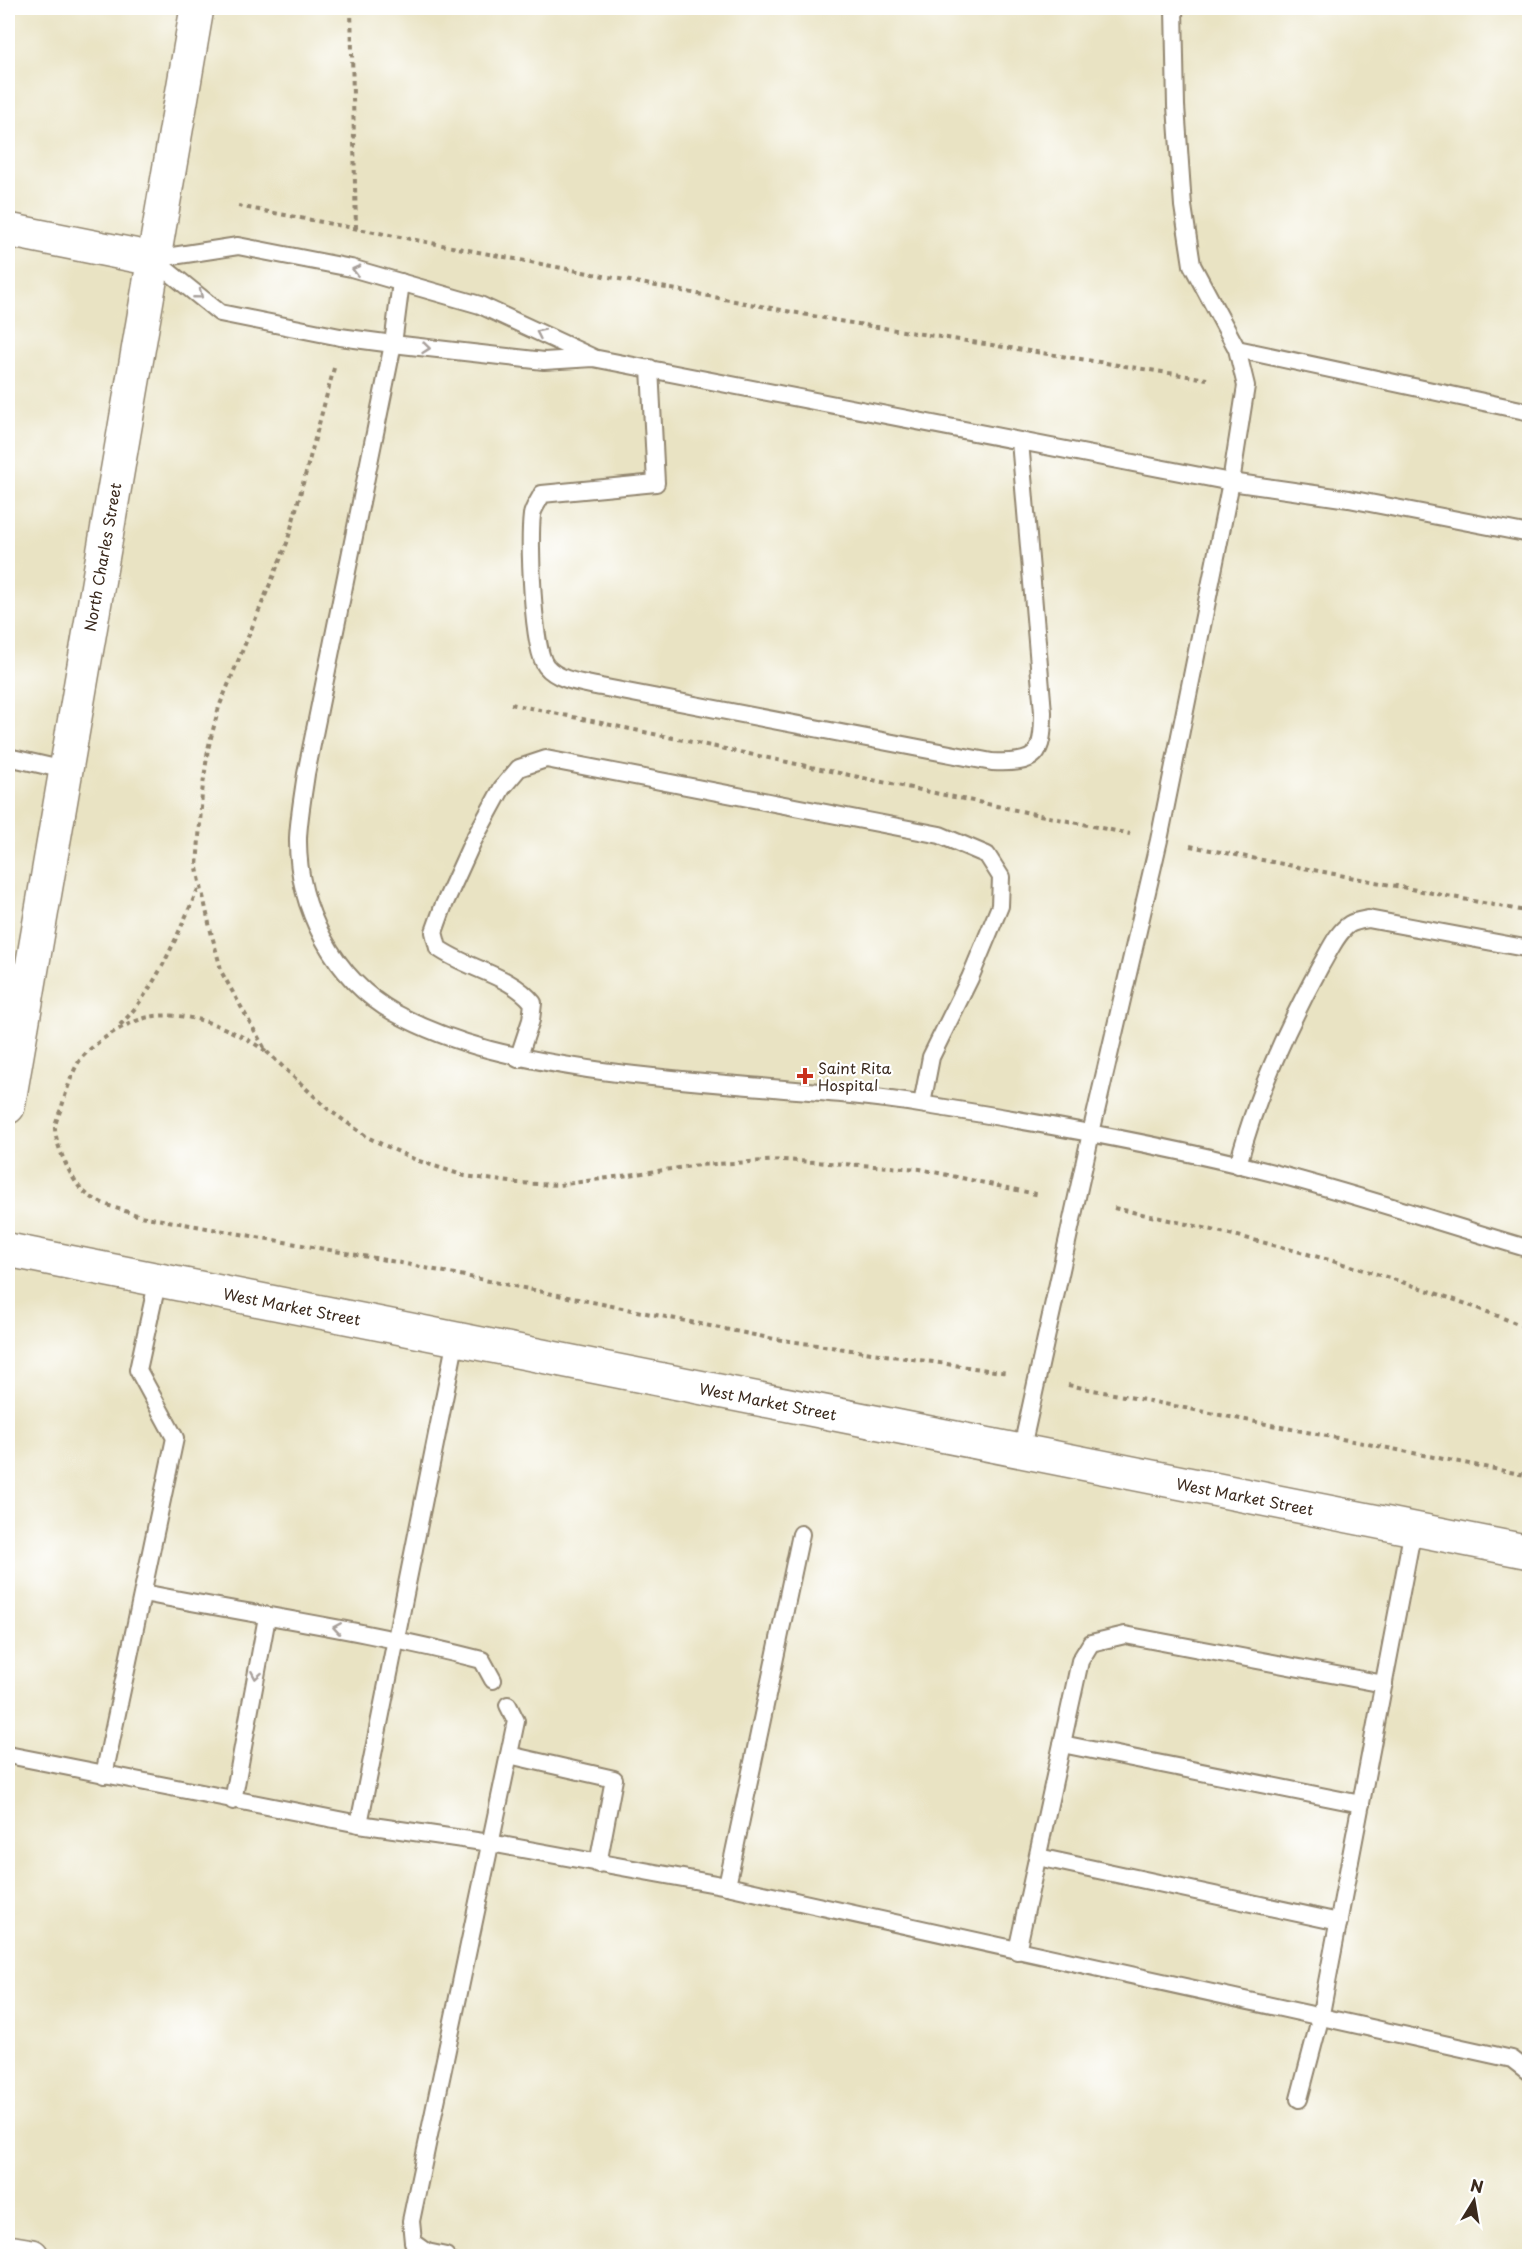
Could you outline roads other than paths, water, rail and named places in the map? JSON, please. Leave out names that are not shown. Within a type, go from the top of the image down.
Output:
[{"type":"street","name":"North Charles Street","points":[[8,1107],[197,8]]},
{"type":"street","points":[[8,230],[153,259]]},
{"type":"street","name":"West Market Street","points":[[8,1250],[1530,1552]]},
{"type":"street","points":[[8,2252],[32,2256]]},
{"type":"lane","points":[[1022,1452],[1091,1133],[1159,840],[1232,482],[1246,386],[1237,349],[1192,265],[1183,206],[1177,117],[1174,8]]},
{"type":"lane","points":[[153,259],[238,246],[351,268],[480,305],[593,358]]},
{"type":"lane","points":[[153,259],[220,313],[340,337],[544,361],[593,358],[1232,482],[1349,500],[1530,534]]},
{"type":"lane","points":[[401,282],[393,344],[306,774],[298,835],[304,886],[318,931],[352,980],[394,1012],[455,1039],[518,1059],[649,1078],[922,1104],[1091,1133],[1274,1173],[1530,1249]]},
{"type":"lane","points":[[1237,349],[1530,412]]},
{"type":"lane","points":[[651,368],[656,483],[542,494],[532,512],[531,539],[536,639],[546,666],[563,678],[602,687],[992,762],[1020,763],[1035,755],[1043,738],[1043,712],[1020,441]]},
{"type":"lane","points":[[8,757],[65,770]]},
{"type":"lane","points":[[518,1059],[531,1020],[533,1003],[523,990],[454,959],[438,948],[434,932],[473,840],[502,788],[519,768],[546,759],[940,835],[987,855],[1001,877],[1000,906],[970,978],[931,1057],[922,1104]]},
{"type":"lane","points":[[1238,1165],[1247,1128],[1268,1073],[1309,987],[1335,941],[1350,924],[1368,919],[1530,949]]},
{"type":"lane","points":[[104,1775],[175,1438],[138,1370],[158,1279]]},
{"type":"lane","points":[[359,1824],[456,1340]]},
{"type":"lane","points":[[1299,2099],[1320,2019],[1413,1528]]},
{"type":"lane","points":[[727,1886],[801,1534]]},
{"type":"lane","points":[[143,1593],[267,1617],[395,1638],[482,1660],[493,1680]]},
{"type":"lane","points":[[233,1801],[267,1617]]},
{"type":"lane","points":[[1017,1951],[1080,1661],[1091,1643],[1125,1635],[1384,1684]]},
{"type":"lane","points":[[446,2256],[427,2252],[413,2242],[411,2221],[516,1720],[508,1706]]},
{"type":"lane","points":[[1062,1744],[1361,1804]]},
{"type":"lane","points":[[8,1755],[359,1824],[490,1843],[727,1886],[1320,2019],[1512,2059],[1530,2073]]},
{"type":"lane","points":[[508,1755],[614,1779],[598,1864]]},
{"type":"lane","points":[[1038,1857],[1339,1922]]},
{"type":"place","name":"Saint Rita Hospital","points":[[805,1076]]}]
